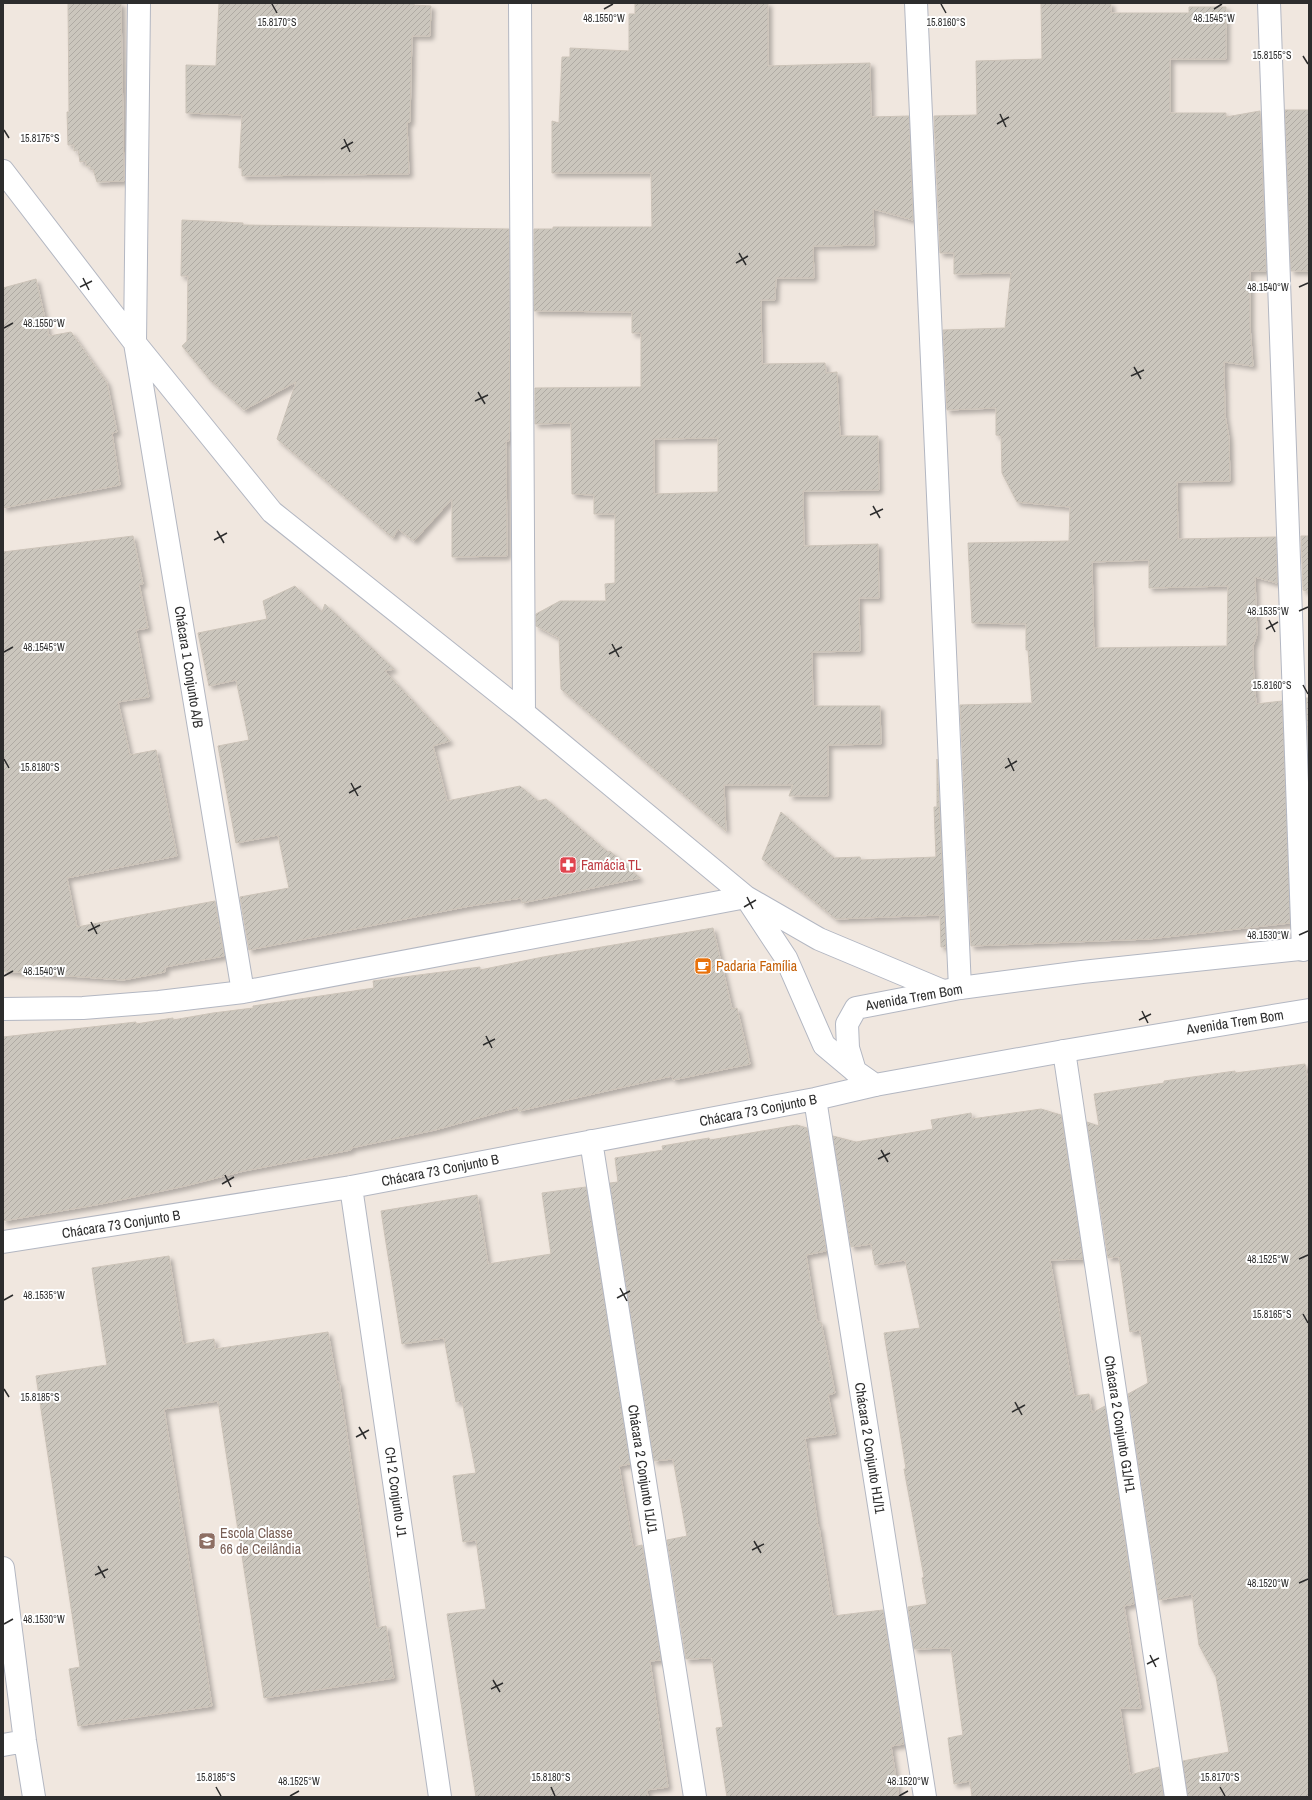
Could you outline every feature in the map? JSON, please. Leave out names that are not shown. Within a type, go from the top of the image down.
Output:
[{"type":"street","name":"Chácara 1 Conjunto A/B","points":[[139,3],[135,343],[244,992]]},
{"type":"street","points":[[520,3],[524,713]]},
{"type":"street","points":[[3,171],[135,343],[272,512],[524,713],[746,897],[819,939],[951,990],[916,3]]},
{"type":"street","points":[[1269,3],[1306,949]]},
{"type":"street","points":[[3,1009],[83,1008],[158,1002],[244,992],[746,897]]},
{"type":"street","points":[[746,897],[786,958],[824,1045],[855,1071],[875,1085]]},
{"type":"street","name":"Avenida Trem Bom","points":[[855,1071],[848,1048],[847,1024],[856,1008],[951,990],[1082,972],[1306,949]]},
{"type":"street","name":"Avenida Trem Bom","points":[[875,1085],[1064,1051],[1309,1010]]},
{"type":"street","name":"Chácara 2 Conjunto G1/H1","points":[[1064,1051],[1176,1797]]},
{"type":"street","name":"Chácara 73 Conjunto B","points":[[3,1242],[351,1187],[815,1099],[875,1085]]},
{"type":"street","name":"Chácara 2 Conjunto H1/I1","points":[[815,1099],[925,1797]]},
{"type":"street","name":"Chácara 2 Conjunto I1/J1","points":[[591,1141],[695,1797]]},
{"type":"street","name":"CH 2 Conjunto J1","points":[[351,1187],[440,1797]]},
{"type":"street","points":[[3,1568],[25,1741],[34,1797]]},
{"type":"street","points":[[3,1745],[25,1741]]},
{"type":"building","points":[[68,3],[121,3],[124,181],[97,182],[93,169],[91,170],[90,166],[86,166],[86,161],[80,162],[78,150],[74,151],[74,145],[68,145]]},
{"type":"building","points":[[219,3],[414,3],[414,5],[431,6],[430,36],[412,36],[410,122],[407,123],[409,174],[242,176],[242,168],[239,168],[242,115],[186,113],[186,65],[216,66]]},
{"type":"building","points":[[635,3],[768,3],[768,66],[870,63],[871,117],[909,116],[913,220],[873,209],[874,245],[813,246],[814,278],[776,278],[775,300],[761,300],[762,364],[825,363],[826,373],[837,372],[840,436],[878,436],[879,490],[803,491],[804,546],[878,544],[879,598],[859,598],[860,651],[812,652],[813,706],[880,706],[881,744],[828,745],[828,796],[789,796],[793,785],[724,785],[726,831],[561,689],[559,638],[536,626],[536,614],[560,601],[606,601],[605,584],[615,583],[615,514],[594,514],[594,495],[572,494],[571,423],[535,424],[535,388],[641,387],[641,333],[632,333],[632,312],[534,311],[534,229],[553,229],[553,227],[652,227],[651,173],[552,173],[552,121],[559,123],[562,57],[570,57],[570,48],[629,51],[629,14],[635,14]],"holes":[[[718,438],[718,492],[654,494],[654,439]]]},
{"type":"building","points":[[1041,3],[1111,3],[1111,13],[1189,13],[1189,7],[1226,7],[1226,59],[1170,59],[1170,113],[1226,113],[1226,117],[1260,111],[1266,271],[1250,271],[1250,326],[1253,366],[1224,362],[1225,415],[1229,438],[1230,481],[1177,482],[1178,539],[1276,537],[1277,583],[1255,577],[1257,635],[1253,646],[1253,663],[1256,704],[1282,701],[1290,923],[1149,939],[971,946],[960,705],[1032,703],[1028,650],[1026,650],[1026,624],[972,623],[968,543],[1069,541],[1070,507],[1017,502],[1002,473],[1001,436],[996,435],[996,408],[947,410],[943,330],[1005,328],[1011,273],[954,274],[954,253],[940,253],[934,116],[977,115],[976,61],[1042,59]],"holes":[[[1149,560],[1149,588],[1228,586],[1227,646],[1094,648],[1092,562]]]},
{"type":"building","points":[[1285,110],[1309,110],[1309,271],[1291,271]]},
{"type":"building","points":[[182,220],[243,223],[243,225],[509,229],[510,424],[509,441],[506,441],[507,556],[452,557],[452,499],[414,541],[398,529],[393,538],[277,439],[296,382],[244,410],[210,380],[182,346],[187,341],[188,276],[181,276]]},
{"type":"building","points":[[36,279],[49,336],[71,332],[107,383],[117,432],[112,433],[120,485],[3,508],[3,288]]},
{"type":"building","points":[[133,536],[143,584],[139,584],[148,628],[136,630],[149,697],[118,702],[130,755],[156,750],[177,856],[67,878],[77,927],[215,901],[224,956],[165,967],[165,972],[123,980],[3,971],[3,552]]},
{"type":"building","points":[[1301,536],[1309,536],[1309,592],[1303,590]]},
{"type":"building","points":[[295,586],[322,612],[325,604],[394,669],[385,671],[450,741],[433,746],[447,801],[520,786],[538,801],[546,799],[608,852],[610,851],[640,878],[522,903],[521,898],[470,906],[249,950],[240,897],[289,888],[278,835],[236,843],[218,746],[249,740],[236,680],[209,686],[198,633],[267,619],[263,601]]},
{"type":"building","points":[[1306,698],[1309,698],[1309,769]]},
{"type":"building","points":[[937,759],[946,947],[941,947],[940,915],[836,919],[762,859],[781,812],[834,858],[860,857],[861,860],[936,857],[934,807],[937,807]]},
{"type":"building","points":[[713,928],[732,1009],[737,1008],[750,1064],[673,1080],[672,1076],[519,1111],[518,1107],[435,1130],[351,1148],[351,1150],[244,1171],[185,1186],[101,1204],[3,1221],[3,1037],[136,1022],[136,1024],[173,1018],[173,1020],[253,1008],[253,1006],[374,988],[373,981],[480,967],[480,970],[543,957]]},
{"type":"building","points":[[1305,1064],[1309,1088],[1309,1797],[1188,1797],[1183,1761],[1229,1752],[1216,1677],[1199,1645],[1192,1594],[1159,1600],[1128,1394],[1148,1383],[1140,1330],[1130,1332],[1119,1257],[1108,1258],[1087,1122],[1099,1126],[1094,1094],[1164,1083],[1164,1081],[1235,1071],[1235,1073]]},
{"type":"building","points":[[1041,1109],[1061,1115],[1083,1259],[1050,1260],[1074,1396],[1089,1394],[1092,1413],[1105,1406],[1134,1604],[1124,1606],[1141,1708],[1120,1708],[1130,1775],[1159,1767],[1163,1797],[972,1797],[970,1781],[954,1784],[948,1738],[963,1735],[951,1648],[914,1649],[908,1607],[927,1604],[922,1578],[924,1577],[904,1469],[906,1469],[884,1333],[920,1328],[905,1260],[875,1265],[871,1244],[851,1247],[833,1136],[856,1142],[933,1129],[931,1120],[971,1113],[972,1119]]},
{"type":"building","points":[[797,1125],[807,1128],[826,1251],[806,1255],[817,1322],[821,1322],[835,1393],[828,1395],[836,1434],[805,1438],[818,1527],[833,1616],[883,1610],[904,1744],[891,1746],[899,1797],[727,1797],[716,1728],[723,1727],[712,1658],[686,1659],[667,1540],[687,1536],[673,1459],[654,1461],[610,1183],[618,1182],[615,1158],[663,1150],[662,1146],[709,1138],[710,1140]]},
{"type":"building","points":[[586,1187],[630,1464],[619,1466],[633,1547],[642,1545],[661,1660],[650,1661],[668,1787],[647,1790],[648,1797],[476,1797],[447,1614],[486,1609],[476,1540],[463,1542],[453,1476],[476,1473],[462,1401],[456,1402],[444,1338],[402,1344],[381,1211],[477,1195],[488,1264],[551,1254],[542,1193]]},
{"type":"building","points":[[169,1256],[183,1344],[214,1339],[215,1349],[328,1332],[337,1383],[339,1382],[376,1628],[386,1626],[394,1678],[264,1698],[218,1401],[164,1409],[212,1706],[78,1726],[69,1669],[80,1667],[36,1376],[107,1365],[92,1268]]},
{"type":"place","name":"Famácia TL","points":[[568,865]]},
{"type":"place","name":"Padaria Família","points":[[703,966]]},
{"type":"place","name":"Escola Classe 66 de Ceilândia","points":[[207,1541]]}]
